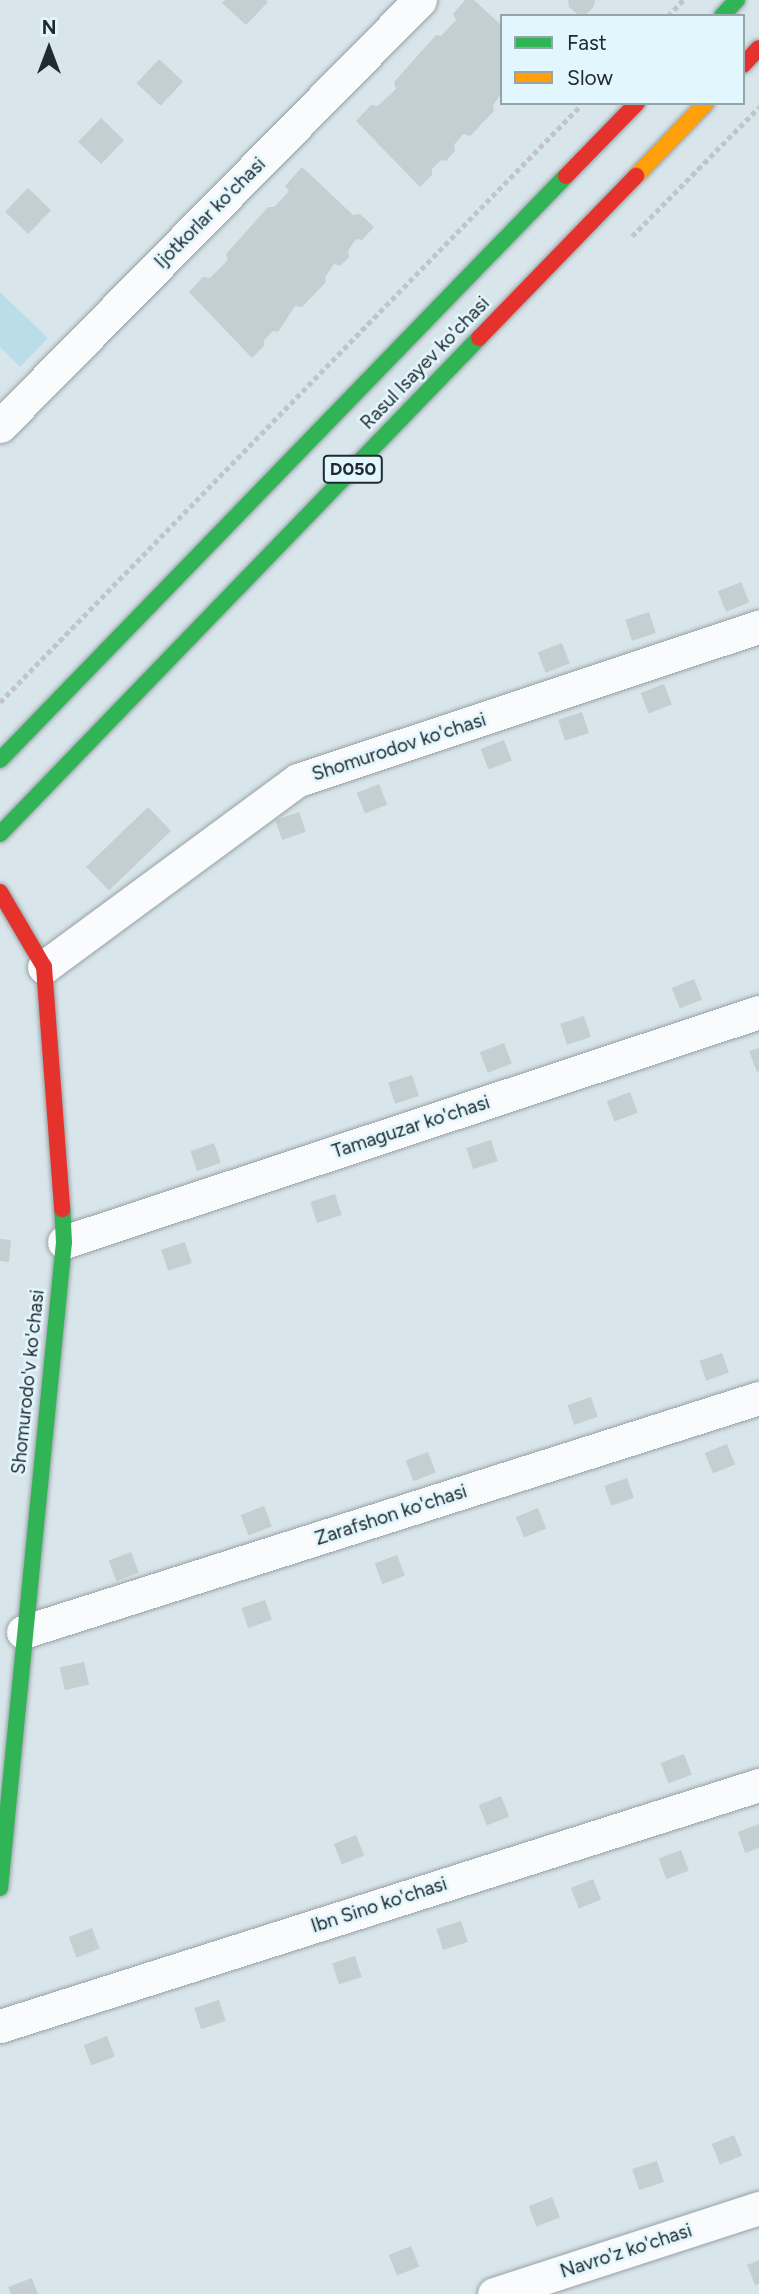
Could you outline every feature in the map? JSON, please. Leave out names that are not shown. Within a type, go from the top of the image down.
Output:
[{"type":"main road","points":[[724,14],[737,0]]},
{"type":"main road","points":[[745,63],[759,48]]},
{"type":"main road","name":"Rasul Isayev ko'chasi","points":[[0,760],[635,105]]},
{"type":"main road","name":"Rasul Isayev ko'chasi","points":[[0,834],[704,105]]},
{"type":"main road","name":"Shomurodo'v ko'chasi","points":[[0,892],[44,967],[64,1242],[23,1632],[0,1888]]},
{"type":"street","name":"Ijotkorlar ko'chasi","points":[[0,426],[420,0]]},
{"type":"street","name":"Shomurodov ko'chasi","points":[[44,967],[298,780],[759,627]]},
{"type":"street","name":"Tamaguzar ko'chasi","points":[[64,1242],[759,1012]]},
{"type":"street","name":"Zarafshon ko'chasi","points":[[23,1632],[759,1398]]},
{"type":"street","name":"Ibn Sino ko'chasi","points":[[0,2026],[759,1785]]},
{"type":"street","name":"Navro'z ko'chasi","points":[[494,2294],[759,2208]]},
{"type":"path","points":[[669,14],[683,0]]},
{"type":"path","points":[[0,702],[580,105]]},
{"type":"shaded area","points":[[0,292],[48,338],[20,367],[0,347]]},
{"type":"building","points":[[225,0],[268,2],[246,25],[222,3]]},
{"type":"building","points":[[465,0],[474,0],[500,24],[500,96],[493,105],[494,111],[470,136],[463,134],[454,145],[455,151],[446,161],[441,160],[432,169],[432,175],[420,187],[356,121],[371,105],[378,106],[396,89],[394,82],[436,35],[441,36],[456,20],[453,14]]},
{"type":"building","points":[[568,0],[595,0],[594,6],[587,14],[578,14],[569,7]]},
{"type":"building","points":[[159,59],[183,82],[161,106],[136,83]]},
{"type":"building","points":[[101,118],[124,140],[101,164],[78,142]]},
{"type":"building","points":[[302,167],[353,215],[360,214],[374,227],[362,240],[356,239],[348,251],[349,257],[340,266],[334,264],[325,277],[326,282],[302,307],[295,306],[278,332],[273,331],[264,340],[264,346],[252,358],[189,292],[203,277],[210,278],[228,260],[226,254],[268,207],[274,207],[289,191],[285,186]]},
{"type":"building","points":[[28,188],[51,210],[28,234],[5,212]]},
{"type":"building","points":[[741,582],[749,602],[726,612],[718,591]]},
{"type":"building","points":[[649,612],[656,633],[632,641],[625,620]]},
{"type":"building","points":[[562,643],[570,664],[546,673],[538,652]]},
{"type":"building","points":[[664,684],[672,705],[649,713],[641,693]]},
{"type":"building","points":[[582,712],[589,733],[565,741],[558,720]]},
{"type":"building","points":[[504,740],[512,761],[489,769],[481,749]]},
{"type":"building","points":[[379,784],[387,804],[365,813],[357,793]]},
{"type":"building","points":[[148,807],[171,831],[109,890],[86,867]]},
{"type":"building","points":[[299,812],[306,832],[282,840],[275,820]]},
{"type":"building","points":[[694,979],[702,999],[680,1008],[672,988]]},
{"type":"building","points":[[584,1016],[591,1037],[567,1045],[560,1024]]},
{"type":"building","points":[[504,1043],[512,1064],[488,1073],[480,1052]]},
{"type":"building","points":[[759,1048],[759,1071],[757,1072],[749,1051]]},
{"type":"building","points":[[412,1075],[419,1096],[395,1104],[388,1083]]},
{"type":"building","points":[[630,1092],[638,1113],[615,1121],[607,1101]]},
{"type":"building","points":[[491,1140],[498,1161],[473,1169],[466,1148]]},
{"type":"building","points":[[214,1143],[221,1163],[197,1171],[190,1151]]},
{"type":"building","points":[[335,1194],[342,1215],[317,1223],[310,1202]]},
{"type":"building","points":[[0,1239],[11,1240],[9,1262],[0,1261]]},
{"type":"building","points":[[185,1242],[192,1263],[168,1271],[161,1250]]},
{"type":"building","points":[[722,1353],[729,1373],[706,1381],[699,1361]]},
{"type":"building","points":[[591,1397],[598,1417],[574,1425],[567,1405]]},
{"type":"building","points":[[727,1444],[735,1464],[713,1473],[705,1453]]},
{"type":"building","points":[[428,1452],[436,1473],[413,1481],[406,1461]]},
{"type":"building","points":[[627,1478],[634,1498],[611,1506],[604,1486]]},
{"type":"building","points":[[264,1506],[272,1527],[249,1535],[241,1515]]},
{"type":"building","points":[[538,1508],[546,1528],[524,1537],[516,1517]]},
{"type":"building","points":[[131,1552],[139,1573],[116,1581],[109,1561]]},
{"type":"building","points":[[397,1555],[405,1576],[382,1584],[375,1564]]},
{"type":"building","points":[[265,1600],[272,1620],[248,1628],[241,1608]]},
{"type":"building","points":[[84,1662],[89,1684],[65,1690],[60,1668]]},
{"type":"building","points":[[684,1754],[692,1775],[669,1783],[661,1763]]},
{"type":"building","points":[[501,1796],[509,1816],[487,1825],[479,1805]]},
{"type":"building","points":[[759,1824],[759,1848],[745,1853],[738,1832]]},
{"type":"building","points":[[356,1835],[364,1855],[342,1864],[334,1844]]},
{"type":"building","points":[[681,1850],[689,1871],[666,1879],[659,1859]]},
{"type":"building","points":[[593,1879],[601,1899],[579,1908],[571,1888]]},
{"type":"building","points":[[461,1921],[468,1942],[443,1950],[436,1929]]},
{"type":"building","points":[[92,1928],[100,1949],[77,1957],[69,1937]]},
{"type":"building","points":[[355,1956],[362,1977],[339,1984],[332,1963]]},
{"type":"building","points":[[219,2000],[226,2021],[201,2029],[194,2008]]},
{"type":"building","points":[[107,2036],[115,2057],[92,2065],[84,2045]]},
{"type":"building","points":[[734,2135],[742,2155],[720,2164],[712,2144]]},
{"type":"building","points":[[657,2161],[664,2182],[639,2190],[632,2169]]},
{"type":"building","points":[[552,2197],[560,2218],[537,2226],[529,2206]]},
{"type":"building","points":[[411,2246],[419,2266],[397,2275],[389,2255]]},
{"type":"building","points":[[759,2260],[759,2284],[755,2285],[747,2265]]},
{"type":"building","points":[[32,2278],[38,2294],[11,2294],[8,2287]]},
{"type":"traffic: fast","points":[[724,14],[737,0]]},
{"type":"traffic: fast","points":[[0,760],[566,176]]},
{"type":"traffic: fast","points":[[0,834],[479,338]]},
{"type":"traffic: fast","points":[[0,1888],[64,1242],[62,1209]]},
{"type":"traffic: slow","points":[[636,176],[704,105]]},
{"type":"traffic: jam","points":[[745,63],[759,48]]},
{"type":"traffic: jam","points":[[566,176],[635,105]]},
{"type":"traffic: jam","points":[[479,338],[636,176]]},
{"type":"traffic: jam","points":[[0,892],[44,967],[62,1209]]}]
